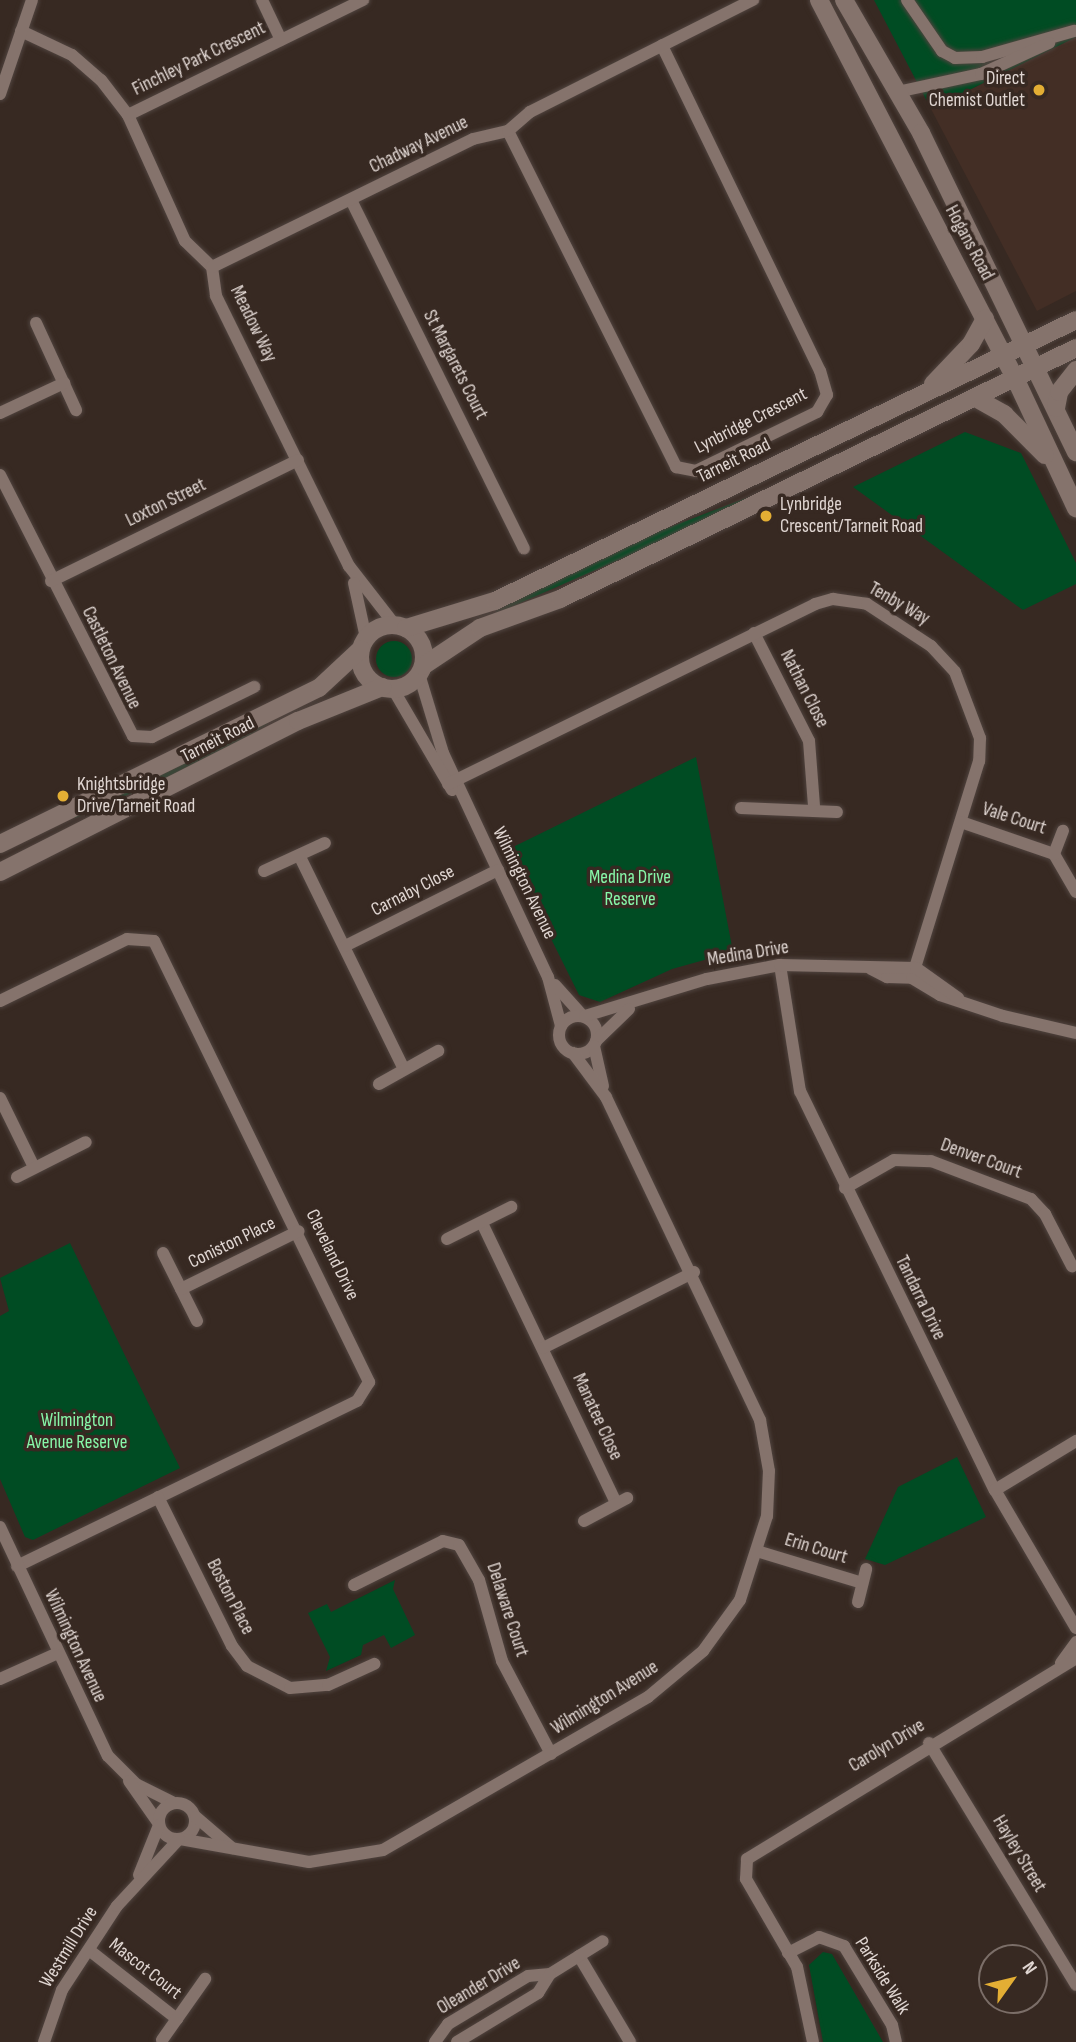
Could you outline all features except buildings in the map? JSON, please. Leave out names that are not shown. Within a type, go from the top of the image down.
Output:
[{"type":"main road","name":"Hogans Road","points":[[819,0],[1015,378],[1076,508]]},
{"type":"main road","name":"Hogans Road","points":[[844,0],[921,132],[1076,452]]},
{"type":"main road","points":[[921,132],[912,139],[908,152],[938,210],[948,250]]},
{"type":"main road","points":[[927,391],[971,344],[985,319]]},
{"type":"main road","name":"Tarneit Road","points":[[401,626],[495,601],[1076,320]]},
{"type":"main road","points":[[421,670],[422,644],[401,626],[379,627],[363,644],[364,672],[387,688],[421,670],[480,628],[560,599],[979,400],[1015,378],[1076,348]]},
{"type":"main road","points":[[1056,408],[1059,392],[1076,369]]},
{"type":"main road","points":[[979,400],[1004,414],[1055,466]]},
{"type":"main road","name":"Tarneit Road","points":[[0,844],[319,688],[363,644]]},
{"type":"main road","name":"Tarneit Road","points":[[0,872],[298,721],[387,688]]},
{"type":"street","points":[[0,94],[31,3],[18,0]]},
{"type":"street","points":[[262,0],[281,40]]},
{"type":"street","name":"Finchley Park Crescent","points":[[128,115],[363,0]]},
{"type":"street","name":"Chadway Avenue","points":[[212,267],[482,135],[508,131],[530,112],[752,0]]},
{"type":"street","points":[[907,0],[937,45],[955,58],[982,57],[1075,30]]},
{"type":"street","points":[[897,92],[981,74],[1075,30]]},
{"type":"street","name":"Meadow Way","points":[[21,31],[72,55],[101,80],[128,115],[185,241],[212,267],[216,296],[349,566],[401,626]]},
{"type":"street","name":"Lynbridge Crescent","points":[[508,131],[676,467],[696,471],[817,411],[827,395],[823,378],[662,45]]},
{"type":"street","name":"St Margarets Court","points":[[351,200],[524,548]]},
{"type":"street","points":[[36,323],[76,410]]},
{"type":"street","points":[[0,413],[64,383]]},
{"type":"street","name":"Loxton Street","points":[[51,581],[298,460]]},
{"type":"street","name":"Castleton Avenue","points":[[0,475],[51,581],[133,736],[152,737],[254,687]]},
{"type":"street","name":"Meadow Way","points":[[349,566],[363,644]]},
{"type":"street","name":"Tenby Way","points":[[452,782],[815,604],[854,600],[931,646],[961,683],[980,738],[961,822],[914,973]]},
{"type":"street","name":"Nathan Close","points":[[754,633],[809,741],[814,806]]},
{"type":"street","name":"Wilmington Avenue","points":[[421,670],[429,733]]},
{"type":"street","name":"Wilmington Avenue","points":[[387,688],[429,733],[548,977],[561,1026]]},
{"type":"street","points":[[741,807],[814,806],[837,812]]},
{"type":"street","name":"Vale Court","points":[[961,822],[1054,853],[1076,892]]},
{"type":"street","name":"Vale Court","points":[[1054,853],[1063,831]]},
{"type":"street","points":[[264,871],[300,857],[325,843]]},
{"type":"street","points":[[300,857],[404,1069]]},
{"type":"street","name":"Carnaby Close","points":[[345,946],[498,870]]},
{"type":"street","name":"Cleveland Drive","points":[[0,1001],[127,939],[154,941],[365,1369],[366,1391],[357,1401],[17,1566]]},
{"type":"street","name":"Medina Drive","points":[[583,1016],[634,1004],[707,979],[780,965],[871,969],[887,977],[914,973],[958,998],[1076,1033]]},
{"type":"street","name":"Tandarra Drive","points":[[780,965],[800,1091],[845,1188],[995,1490],[1076,1628]]},
{"type":"street","name":"Wilmington Avenue","points":[[548,977],[583,1016]]},
{"type":"street","name":"Medina Drive","points":[[595,1043],[634,1004]]},
{"type":"street","points":[[583,1016],[596,1027],[595,1043],[573,1053],[561,1042],[561,1026],[583,1016]]},
{"type":"street","name":"Wilmington Avenue","points":[[595,1043],[606,1097]]},
{"type":"street","points":[[379,1084],[438,1051]]},
{"type":"street","name":"Wilmington Avenue","points":[[179,1839],[309,1862],[383,1850],[551,1754],[678,1675],[724,1628],[760,1552],[769,1496],[760,1420],[694,1272],[606,1097],[573,1053]]},
{"type":"street","points":[[0,1098],[34,1167]]},
{"type":"street","points":[[17,1177],[86,1142]]},
{"type":"street","name":"Denver Court","points":[[845,1188],[894,1160],[931,1161],[1039,1205],[1072,1266]]},
{"type":"street","points":[[447,1238],[511,1208]]},
{"type":"street","name":"Manatee Close","points":[[482,1223],[622,1500],[584,1521]]},
{"type":"street","name":"Coniston Place","points":[[181,1289],[299,1231]]},
{"type":"street","name":"Coniston Place","points":[[163,1253],[197,1321]]},
{"type":"street","points":[[543,1348],[694,1272]]},
{"type":"street","points":[[995,1490],[1076,1441]]},
{"type":"street","name":"Boston Place","points":[[158,1497],[232,1646],[247,1666],[290,1688],[327,1685],[374,1664]]},
{"type":"street","name":"Wilmington Avenue","points":[[0,1527],[56,1654],[108,1756],[125,1775],[159,1825]]},
{"type":"street","name":"Delaware Court","points":[[354,1585],[443,1541],[458,1545],[479,1580],[502,1661],[551,1754]]},
{"type":"street","name":"Erin Court","points":[[760,1552],[862,1583]]},
{"type":"street","name":"Erin Court","points":[[858,1602],[866,1569]]},
{"type":"street","name":"Carolyn Drive","points":[[1059,1665],[1076,1642]]},
{"type":"street","points":[[0,1679],[56,1654]]},
{"type":"street","name":"Carolyn Drive","points":[[788,1953],[744,1868],[757,1848],[1059,1665],[1076,1658]]},
{"type":"street","name":"Hayley Street","points":[[929,1743],[1076,1985]]},
{"type":"street","name":"Wilmington Avenue","points":[[125,1775],[172,1802]]},
{"type":"street","points":[[196,1817],[193,1831],[179,1839],[159,1825],[162,1810],[172,1802],[187,1805],[196,1817],[232,1849]]},
{"type":"street","name":"Westmill Drive","points":[[138,1879],[159,1825]]},
{"type":"street","name":"Westmill Drive","points":[[44,2042],[62,1990],[138,1879],[179,1839]]},
{"type":"street","name":"Parkside Walk","points":[[788,1953],[819,1937],[844,1946],[892,2025],[896,2042]]},
{"type":"street","name":"Oleander Drive","points":[[457,2042],[538,1993],[550,1974],[603,1941]]},
{"type":"street","name":"Mascot Court","points":[[89,1950],[177,2019]]},
{"type":"street","points":[[788,1953],[802,1984],[813,2042]]},
{"type":"street","points":[[579,1956],[630,2042]]},
{"type":"street","name":"Oleander Drive","points":[[435,2042],[447,2024],[528,1976],[550,1974]]},
{"type":"street","name":"Mascot Court","points":[[162,2040],[205,1979]]},
{"type":"shaded area","points":[[1076,37],[1076,291],[1037,311],[931,109]]},
{"type":"green space","points":[[874,0],[1076,0],[1076,37],[931,109]]},
{"type":"green space","points":[[965,432],[1021,453],[1076,563],[1076,584],[1023,610],[853,487]]},
{"type":"green space","points":[[775,487],[708,521],[497,613],[495,609],[636,540]]},
{"type":"green space","points":[[394,641],[407,646],[412,659],[407,672],[394,677],[381,672],[376,659],[381,646]]},
{"type":"green space","points":[[265,718],[268,724],[218,755],[75,818],[74,812]]},
{"type":"green space","name":"Medina Drive Reserve","points":[[696,757],[733,952],[672,969],[600,1002],[579,995],[507,850]]},
{"type":"green space","name":"Wilmington Avenue Reserve","points":[[70,1243],[180,1468],[33,1540],[25,1537],[0,1479],[0,1316],[9,1311],[0,1278]]},
{"type":"green space","points":[[957,1457],[986,1517],[885,1565],[865,1559],[898,1487]]},
{"type":"green space","points":[[395,1580],[393,1589],[415,1635],[391,1648],[384,1635],[363,1645],[361,1655],[326,1671],[330,1657],[308,1613],[327,1604],[331,1612]]},
{"type":"green space","points":[[823,1952],[832,1954],[883,2042],[823,2042],[809,1965]]},
{"type":"place","name":"Direct Chemist Outlet","points":[[1039,90]]},
{"type":"place","name":"Lynbridge Crescent/Tarneit Road","points":[[766,516]]},
{"type":"place","name":"Knightsbridge Drive/Tarneit Road","points":[[63,796]]}]
